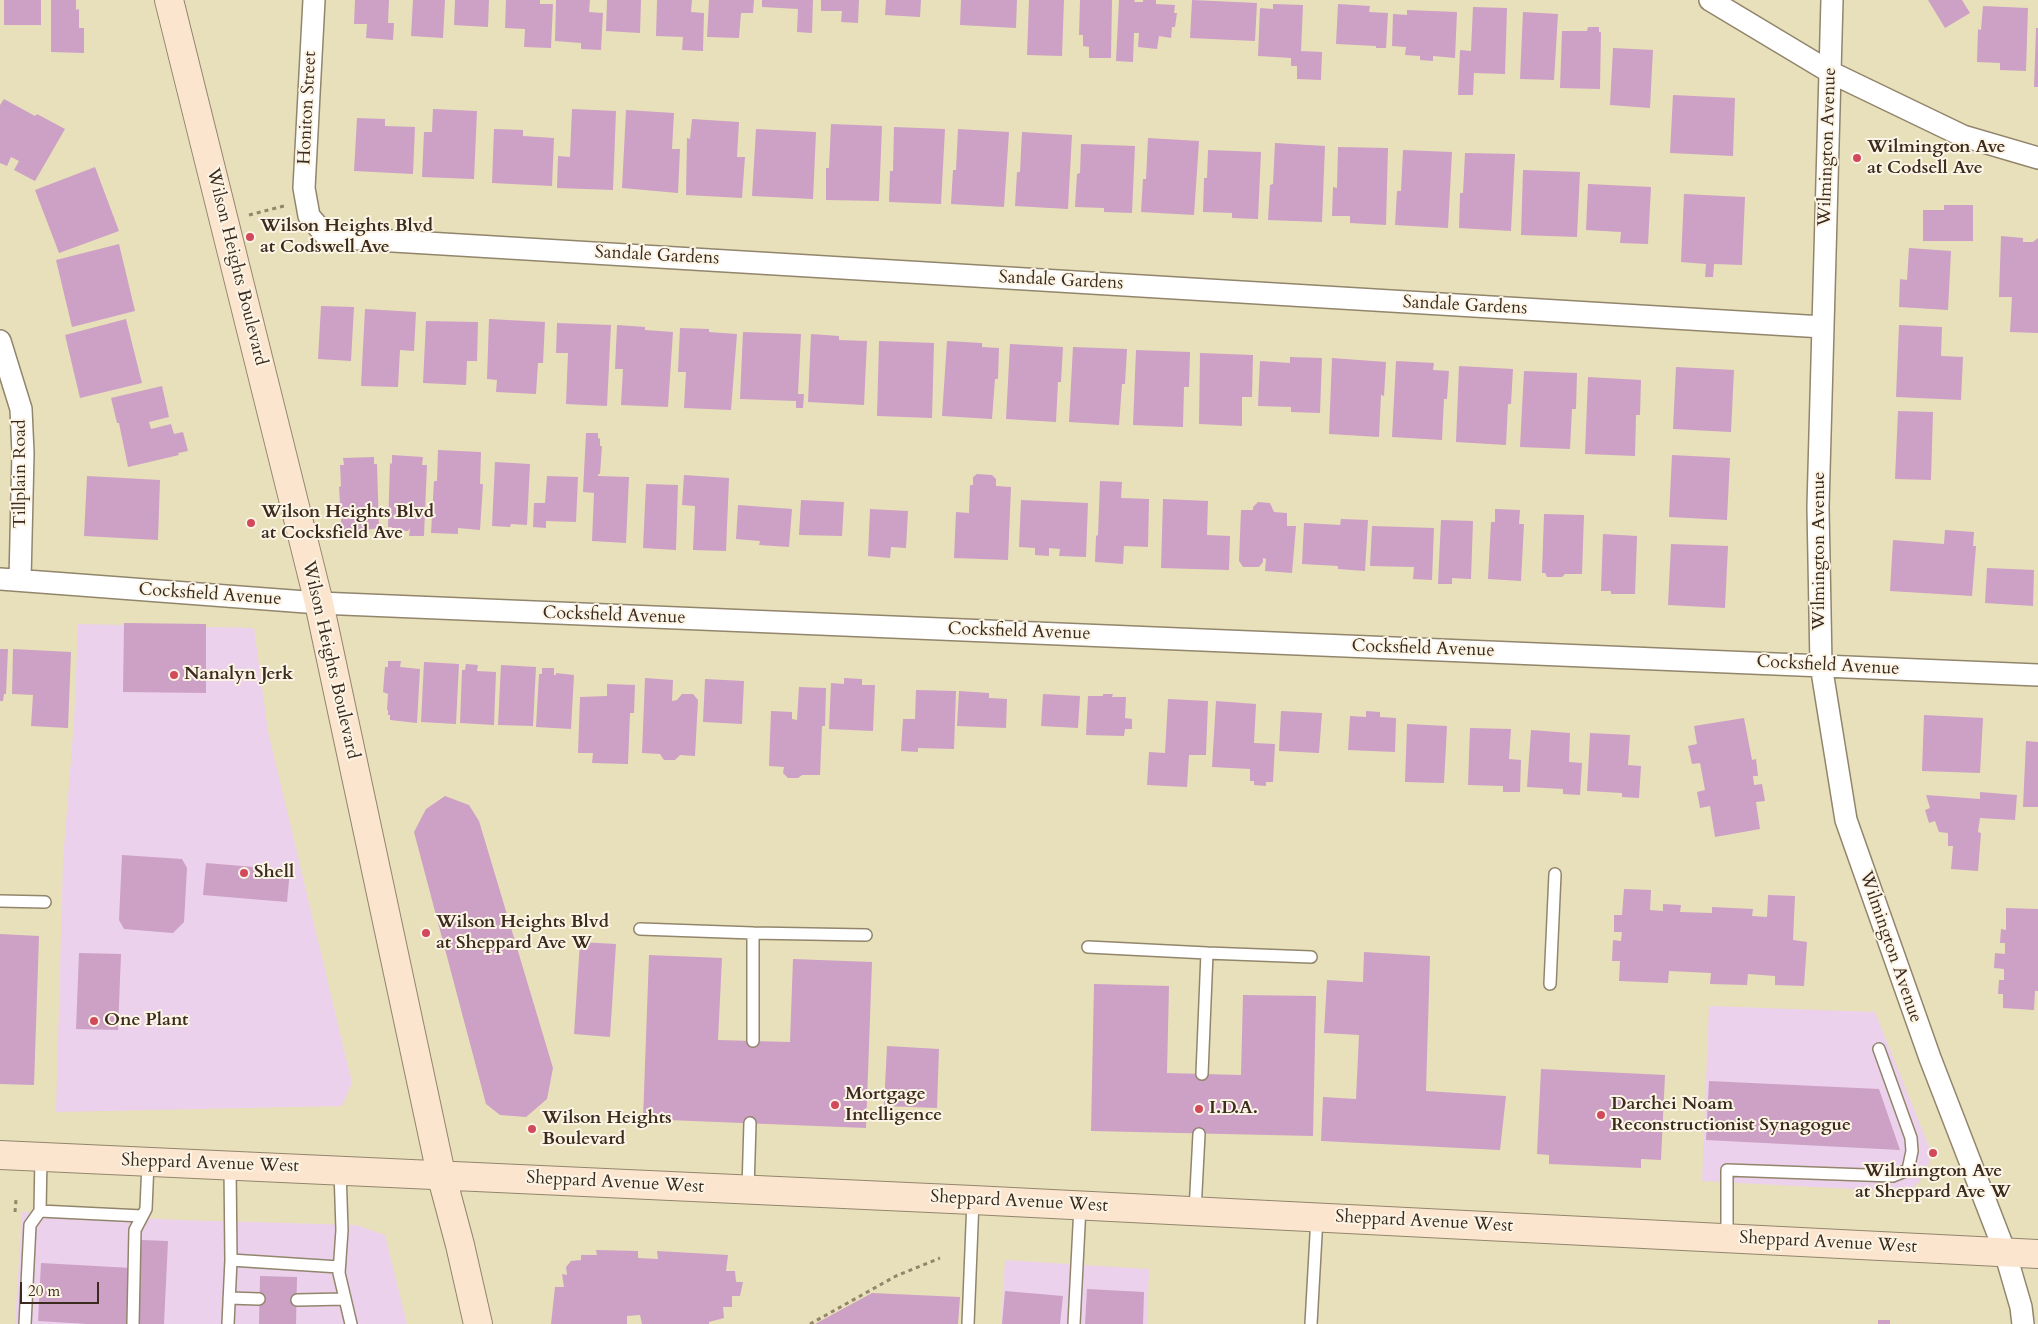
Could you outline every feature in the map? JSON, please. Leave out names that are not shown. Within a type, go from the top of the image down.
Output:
[{"type":"main road","name":"Wilson Heights Boulevard","points":[[170,0],[319,604],[441,1174],[478,1324]]},
{"type":"main road","name":"Sheppard Avenue West","points":[[0,1155],[1080,1205],[2038,1254]]},
{"type":"street","name":"Honiton Street","points":[[307,208],[304,188],[314,0]]},
{"type":"street","points":[[1710,0],[1830,72],[1963,136],[2038,158]]},
{"type":"street","name":"Wilmington Avenue","points":[[1832,0],[1818,507],[1821,665],[1846,820],[1930,1058],[2006,1252],[2021,1307],[2023,1324]]},
{"type":"street","name":"Sandale Gardens","points":[[307,208],[328,237],[1823,328]]},
{"type":"street","name":"Tillplain Road","points":[[0,341],[21,409],[23,453],[10,580]]},
{"type":"street","name":"Cocksfield Avenue","points":[[10,580],[319,604],[2038,675]]},
{"type":"lane","points":[[1550,984],[1555,874]]},
{"type":"lane","points":[[0,901],[45,902]]},
{"type":"lane","points":[[640,929],[866,935]]},
{"type":"lane","points":[[753,933],[753,1042]]},
{"type":"lane","points":[[1088,947],[1311,957]]},
{"type":"lane","points":[[1202,1074],[1207,953]]},
{"type":"lane","points":[[1727,1239],[1727,1170],[1893,1176],[1908,1170],[1912,1150],[1911,1138],[1879,1049]]},
{"type":"lane","points":[[748,1189],[750,1123]]},
{"type":"lane","points":[[1195,1211],[1199,1134]]},
{"type":"lane","points":[[25,1324],[30,1225],[40,1211],[41,1157]]},
{"type":"lane","points":[[133,1324],[135,1230],[146,1209],[148,1162]]},
{"type":"lane","points":[[228,1324],[231,1260],[230,1165]]},
{"type":"lane","points":[[340,1170],[342,1230],[339,1267],[351,1324]]},
{"type":"lane","points":[[968,1324],[973,1200]]},
{"type":"lane","points":[[1074,1324],[1080,1205]]},
{"type":"lane","points":[[40,1211],[142,1216]]},
{"type":"lane","points":[[1311,1324],[1317,1217]]},
{"type":"lane","points":[[231,1260],[339,1267]]},
{"type":"lane","points":[[229,1298],[259,1299]]},
{"type":"lane","points":[[296,1300],[345,1299]]},
{"type":"path","points":[[224,222],[307,208]]},
{"type":"path","points":[[810,1324],[896,1276],[940,1258]]},
{"type":"shaded area","points":[[78,624],[254,628],[268,731],[352,1083],[342,1106],[56,1112],[63,860],[74,721]]},
{"type":"shaded area","points":[[1709,1006],[1875,1012],[1930,1149],[1929,1163],[1924,1176],[1909,1192],[1702,1181]]},
{"type":"shaded area","points":[[22,1212],[180,1220],[356,1225],[385,1235],[407,1324],[15,1324]]},
{"type":"shaded area","points":[[1005,1260],[1149,1269],[1147,1324],[1001,1324]]},
{"type":"building","points":[[4,0],[41,0],[41,25],[4,25]]},
{"type":"building","points":[[51,0],[76,0],[76,10],[79,9],[79,28],[84,28],[84,53],[51,52]]},
{"type":"building","points":[[355,0],[389,0],[388,23],[394,23],[393,40],[366,38],[367,24],[354,24]]},
{"type":"building","points":[[413,0],[445,0],[443,38],[411,36]]},
{"type":"building","points":[[455,0],[489,0],[488,27],[454,25]]},
{"type":"building","points":[[506,0],[540,0],[540,4],[553,4],[551,48],[524,47],[525,29],[505,28]]},
{"type":"building","points":[[556,0],[590,0],[589,12],[603,13],[601,50],[581,49],[581,43],[555,41]]},
{"type":"building","points":[[607,0],[641,0],[640,33],[606,31]]},
{"type":"building","points":[[657,0],[692,0],[691,12],[704,13],[703,51],[682,50],[683,37],[656,36]]},
{"type":"building","points":[[709,0],[754,0],[753,13],[741,13],[739,38],[707,37]]},
{"type":"building","points":[[762,0],[813,0],[812,33],[797,32],[798,9],[762,7]]},
{"type":"building","points":[[821,0],[859,0],[858,23],[841,22],[842,11],[821,11]]},
{"type":"building","points":[[886,0],[921,0],[920,17],[885,15]]},
{"type":"building","points":[[961,0],[1017,0],[1016,28],[960,25]]},
{"type":"building","points":[[1029,0],[1064,0],[1062,56],[1027,55]]},
{"type":"building","points":[[1080,0],[1112,0],[1111,58],[1089,58],[1089,47],[1083,46],[1083,35],[1079,35]]},
{"type":"building","points":[[1119,0],[1143,2],[1143,0],[1156,0],[1156,4],[1175,5],[1174,13],[1177,13],[1175,27],[1172,27],[1171,38],[1159,36],[1157,49],[1138,47],[1139,33],[1134,33],[1133,62],[1116,61]]},
{"type":"building","points":[[1192,0],[1257,3],[1255,41],[1190,38]]},
{"type":"building","points":[[1928,0],[1962,0],[1970,13],[1945,28]]},
{"type":"building","points":[[1273,4],[1303,5],[1301,51],[1322,52],[1321,80],[1297,79],[1297,66],[1291,66],[1291,58],[1258,56],[1260,8],[1273,9]]},
{"type":"building","points":[[1338,4],[1370,6],[1369,12],[1388,13],[1386,48],[1336,44]]},
{"type":"building","points":[[1983,6],[2028,8],[2026,71],[2000,70],[2000,63],[1977,62],[1978,29],[1981,30]]},
{"type":"building","points":[[1473,7],[1507,8],[1505,74],[1474,73],[1473,95],[1458,95],[1460,50],[1471,51]]},
{"type":"building","points":[[1407,10],[1457,12],[1455,58],[1433,56],[1433,61],[1420,60],[1420,56],[1405,55],[1406,47],[1392,46],[1393,14],[1407,15]]},
{"type":"building","points":[[1523,12],[1558,14],[1554,80],[1520,79]]},
{"type":"building","points":[[1588,27],[1599,27],[1599,32],[1601,32],[1600,89],[1560,88],[1562,31],[1587,31]]},
{"type":"building","points":[[2036,28],[2038,28],[2038,87],[2034,87]]},
{"type":"building","points":[[1613,48],[1653,50],[1650,108],[1610,105]]},
{"type":"building","points":[[1673,95],[1735,98],[1733,156],[1670,153]]},
{"type":"building","points":[[4,99],[35,116],[37,114],[65,129],[35,181],[14,170],[19,161],[11,157],[7,166],[0,163],[0,105]]},
{"type":"building","points":[[433,109],[477,111],[474,179],[422,177],[424,132],[432,132]]},
{"type":"building","points":[[572,109],[616,111],[613,190],[557,188],[558,156],[570,157]]},
{"type":"building","points":[[626,110],[674,113],[672,149],[680,149],[678,193],[622,188]]},
{"type":"building","points":[[357,118],[385,119],[385,126],[415,127],[413,174],[354,171]]},
{"type":"building","points":[[692,119],[739,122],[737,157],[745,157],[742,198],[686,195],[687,138],[690,139]]},
{"type":"building","points":[[831,124],[882,126],[879,201],[826,200],[826,168],[829,168]]},
{"type":"building","points":[[894,127],[945,129],[941,204],[889,202],[890,171],[893,171]]},
{"type":"building","points":[[494,129],[523,130],[523,136],[554,138],[552,186],[492,183]]},
{"type":"building","points":[[756,129],[816,132],[813,199],[752,196]]},
{"type":"building","points":[[958,129],[1009,132],[1004,207],[951,204],[953,170],[956,170]]},
{"type":"building","points":[[1022,132],[1072,135],[1068,209],[1015,206],[1017,172],[1020,172]]},
{"type":"building","points":[[1148,138],[1199,141],[1194,215],[1141,212],[1143,179],[1146,179]]},
{"type":"building","points":[[1275,143],[1325,146],[1322,222],[1268,220],[1270,185],[1273,184]]},
{"type":"building","points":[[1081,144],[1135,146],[1132,213],[1104,212],[1104,208],[1075,207],[1077,174],[1080,173]]},
{"type":"building","points":[[1338,147],[1388,148],[1386,225],[1350,223],[1350,216],[1332,216],[1333,187],[1337,188]]},
{"type":"building","points":[[1208,150],[1261,152],[1258,219],[1232,218],[1232,213],[1203,212],[1204,178],[1207,178]]},
{"type":"building","points":[[1403,150],[1452,152],[1448,228],[1395,225],[1397,191],[1401,191]]},
{"type":"building","points":[[1465,153],[1515,154],[1511,231],[1459,228],[1460,193],[1463,193]]},
{"type":"building","points":[[95,167],[119,231],[59,253],[35,190]]},
{"type":"building","points":[[1523,170],[1580,172],[1577,237],[1521,235]]},
{"type":"building","points":[[1588,184],[1651,187],[1648,244],[1620,243],[1621,232],[1586,230]]},
{"type":"building","points":[[1684,194],[1745,197],[1742,265],[1714,264],[1713,277],[1705,277],[1706,264],[1681,262]]},
{"type":"building","points":[[1944,205],[1973,205],[1973,241],[1923,241],[1923,210],[1944,210]]},
{"type":"building","points":[[2001,236],[2023,238],[2023,242],[2033,242],[2038,238],[2038,333],[2010,332],[2012,297],[1999,297]]},
{"type":"building","points":[[119,244],[135,311],[72,327],[56,260]]},
{"type":"building","points":[[1909,248],[1951,251],[1948,310],[1899,307],[1900,279],[1907,280]]},
{"type":"building","points":[[321,306],[354,307],[351,361],[318,359]]},
{"type":"building","points":[[365,309],[416,312],[414,351],[400,350],[398,387],[361,386]]},
{"type":"building","points":[[126,319],[142,383],[80,398],[65,335]]},
{"type":"building","points":[[489,319],[545,322],[543,363],[538,363],[536,394],[496,392],[497,380],[487,379]]},
{"type":"building","points":[[426,321],[478,322],[477,361],[467,361],[466,385],[423,383]]},
{"type":"building","points":[[557,323],[611,325],[607,406],[566,404],[568,353],[556,353]]},
{"type":"building","points":[[617,325],[673,332],[668,407],[621,405],[623,369],[615,369]]},
{"type":"building","points":[[1899,325],[1942,327],[1941,356],[1963,357],[1961,400],[1896,397]]},
{"type":"building","points":[[680,328],[709,329],[709,332],[737,334],[731,410],[684,408],[686,372],[678,372]]},
{"type":"building","points":[[743,332],[801,334],[798,394],[804,394],[803,408],[796,408],[796,401],[740,399]]},
{"type":"building","points":[[811,334],[839,336],[839,340],[867,341],[864,405],[808,402]]},
{"type":"building","points":[[879,341],[934,343],[932,418],[877,416]]},
{"type":"building","points":[[947,341],[982,343],[982,347],[999,348],[998,379],[995,379],[992,419],[942,416]]},
{"type":"building","points":[[1010,344],[1063,347],[1061,382],[1058,382],[1056,422],[1006,419]]},
{"type":"building","points":[[1073,347],[1127,349],[1125,384],[1122,384],[1119,425],[1069,422]]},
{"type":"building","points":[[1136,350],[1190,352],[1189,387],[1184,387],[1183,427],[1133,425]]},
{"type":"building","points":[[1200,353],[1253,355],[1252,397],[1242,397],[1242,426],[1199,424]]},
{"type":"building","points":[[1290,357],[1322,358],[1320,413],[1291,412],[1291,407],[1258,406],[1260,361],[1290,363]]},
{"type":"building","points":[[1332,358],[1386,362],[1384,396],[1381,395],[1379,437],[1329,434]]},
{"type":"building","points":[[1396,361],[1434,363],[1433,370],[1449,371],[1447,399],[1444,399],[1442,440],[1392,437]]},
{"type":"building","points":[[1459,366],[1513,369],[1511,404],[1508,404],[1506,445],[1456,442]]},
{"type":"building","points":[[1676,367],[1734,370],[1731,432],[1673,429]]},
{"type":"building","points":[[1524,371],[1577,373],[1576,409],[1572,409],[1570,449],[1520,447]]},
{"type":"building","points":[[1588,377],[1641,380],[1640,415],[1636,415],[1635,456],[1585,454]]},
{"type":"building","points":[[162,386],[169,417],[149,422],[151,429],[171,424],[174,434],[183,432],[188,451],[178,453],[179,455],[128,467],[119,423],[117,423],[111,398]]},
{"type":"building","points":[[1898,411],[1933,412],[1931,480],[1895,479]]},
{"type":"building","points":[[586,433],[598,433],[600,446],[602,446],[600,474],[598,476],[629,477],[626,543],[592,541],[594,493],[583,492]]},
{"type":"building","points":[[438,450],[481,452],[480,484],[483,484],[480,530],[458,528],[458,534],[431,533],[434,481],[437,481]]},
{"type":"building","points":[[392,455],[423,457],[422,465],[427,465],[424,536],[409,536],[410,528],[408,531],[391,530],[392,527],[388,527],[390,463],[392,464]]},
{"type":"building","points":[[1672,455],[1730,458],[1727,520],[1669,517]]},
{"type":"building","points":[[374,457],[374,464],[377,464],[379,528],[358,531],[356,529],[356,536],[342,537],[339,487],[341,486],[340,465],[344,465],[343,458]]},
{"type":"building","points":[[495,462],[530,464],[527,525],[511,524],[510,527],[492,526]]},
{"type":"building","points":[[977,474],[992,475],[996,479],[996,486],[1011,487],[1008,560],[954,558],[956,512],[969,513],[970,485],[973,485],[973,477]]},
{"type":"building","points":[[684,475],[729,478],[726,551],[693,550],[695,506],[682,505]]},
{"type":"building","points":[[87,476],[160,480],[158,540],[84,536]]},
{"type":"building","points":[[547,476],[578,477],[576,522],[546,521],[546,528],[533,527],[534,503],[545,503]]},
{"type":"building","points":[[1100,481],[1122,482],[1121,498],[1149,499],[1148,547],[1124,546],[1123,564],[1095,562]]},
{"type":"building","points":[[646,484],[678,485],[676,550],[643,548]]},
{"type":"building","points":[[1163,499],[1208,501],[1207,535],[1230,536],[1229,570],[1161,568]]},
{"type":"building","points":[[801,500],[844,502],[842,536],[799,535]]},
{"type":"building","points":[[1021,500],[1088,503],[1086,557],[1059,556],[1060,549],[1049,548],[1049,556],[1035,555],[1035,548],[1019,547]]},
{"type":"building","points":[[1258,502],[1270,503],[1274,512],[1287,513],[1287,526],[1296,526],[1292,573],[1265,571],[1266,559],[1263,558],[1263,562],[1259,567],[1243,567],[1239,561],[1241,510],[1253,510],[1253,507]]},
{"type":"building","points":[[738,505],[792,509],[789,547],[759,545],[760,541],[736,539]]},
{"type":"building","points":[[870,509],[908,511],[906,548],[891,547],[890,558],[868,556]]},
{"type":"building","points":[[1495,509],[1520,510],[1519,524],[1524,524],[1521,581],[1488,579],[1491,522],[1495,522]]},
{"type":"building","points":[[1544,514],[1584,515],[1582,574],[1547,577],[1545,573],[1542,573]]},
{"type":"building","points":[[1341,519],[1368,520],[1365,571],[1338,569],[1338,566],[1302,564],[1304,523],[1340,525]]},
{"type":"building","points":[[1441,520],[1473,521],[1471,579],[1452,578],[1452,584],[1438,584]]},
{"type":"building","points":[[1372,526],[1434,528],[1432,580],[1413,579],[1414,567],[1370,566]]},
{"type":"building","points":[[1945,530],[1974,532],[1973,546],[1976,546],[1972,596],[1890,591],[1893,540],[1944,544]]},
{"type":"building","points":[[1603,534],[1637,536],[1635,594],[1611,594],[1611,591],[1601,591]]},
{"type":"building","points":[[1671,544],[1728,546],[1725,608],[1668,605]]},
{"type":"building","points":[[1987,568],[2034,570],[2033,606],[1985,603]]},
{"type":"building","points":[[124,623],[206,624],[206,693],[123,692]]},
{"type":"building","points":[[0,649],[8,649],[6,694],[4,694],[3,701],[0,701]]},
{"type":"building","points":[[13,649],[71,652],[68,728],[31,726],[33,695],[12,694]]},
{"type":"building","points":[[388,661],[401,661],[400,667],[420,669],[417,723],[390,720],[387,710],[388,694],[383,692],[385,667],[388,667]]},
{"type":"building","points":[[424,662],[459,664],[456,724],[421,722]]},
{"type":"building","points":[[466,664],[478,665],[477,671],[496,672],[494,725],[460,723],[462,670],[465,670]]},
{"type":"building","points":[[501,665],[536,667],[533,726],[498,725]]},
{"type":"building","points":[[542,668],[554,668],[554,675],[556,673],[574,675],[571,729],[536,727],[539,674],[542,674]]},
{"type":"building","points":[[645,678],[673,680],[672,701],[677,700],[682,694],[693,694],[698,700],[695,756],[680,755],[675,760],[664,760],[660,754],[642,753]]},
{"type":"building","points":[[844,678],[862,679],[862,685],[875,685],[873,731],[829,729],[831,683],[844,684]]},
{"type":"building","points":[[705,679],[744,681],[742,724],[703,722]]},
{"type":"building","points":[[607,684],[635,685],[634,713],[630,713],[628,764],[592,763],[593,753],[578,753],[580,697],[607,696]]},
{"type":"building","points":[[799,687],[826,688],[825,726],[822,726],[820,775],[802,775],[798,778],[788,778],[783,773],[784,767],[769,766],[771,711],[792,712],[792,719],[797,720]]},
{"type":"building","points":[[916,690],[956,691],[954,749],[918,748],[918,752],[901,751],[903,719],[915,719]]},
{"type":"building","points":[[959,691],[989,693],[989,698],[1007,699],[1006,728],[957,726]]},
{"type":"building","points":[[1043,694],[1080,696],[1078,728],[1041,726]]},
{"type":"building","points":[[1103,694],[1113,694],[1112,697],[1126,697],[1125,718],[1132,719],[1132,729],[1125,729],[1124,736],[1086,735],[1088,696],[1103,696]]},
{"type":"building","points":[[1168,699],[1208,701],[1206,755],[1189,755],[1187,787],[1147,785],[1149,752],[1165,753]]},
{"type":"building","points":[[1216,701],[1256,704],[1254,743],[1275,744],[1273,782],[1266,782],[1266,786],[1254,785],[1254,781],[1250,781],[1250,769],[1212,767]]},
{"type":"building","points":[[1281,711],[1322,713],[1319,753],[1279,751]]},
{"type":"building","points":[[1366,711],[1380,712],[1380,717],[1396,718],[1395,752],[1348,750],[1350,716],[1366,717]]},
{"type":"building","points":[[1924,715],[1983,718],[1980,773],[1922,771]]},
{"type":"building","points":[[1744,718],[1752,760],[1756,759],[1758,776],[1753,776],[1754,785],[1762,784],[1765,801],[1756,802],[1760,829],[1715,837],[1710,806],[1700,808],[1697,792],[1705,790],[1700,763],[1692,764],[1688,746],[1697,744],[1694,726]]},
{"type":"building","points":[[1407,724],[1447,726],[1444,783],[1405,782]]},
{"type":"building","points":[[1470,728],[1511,729],[1509,759],[1521,760],[1520,792],[1503,792],[1503,786],[1468,785]]},
{"type":"building","points":[[1531,730],[1570,733],[1569,762],[1582,763],[1580,795],[1563,794],[1563,789],[1527,787]]},
{"type":"building","points":[[1590,733],[1630,735],[1628,765],[1641,766],[1639,798],[1622,797],[1622,793],[1587,791]]},
{"type":"building","points":[[2026,741],[2038,742],[2038,807],[2023,807]]},
{"type":"building","points":[[1980,792],[2017,795],[2015,820],[1980,818],[1978,832],[1981,833],[1978,871],[1951,869],[1953,846],[1948,846],[1948,833],[1939,832],[1935,821],[1929,823],[1925,810],[1930,808],[1926,795],[1980,799]]},
{"type":"building","points":[[445,796],[469,805],[479,821],[553,1068],[547,1099],[526,1117],[500,1115],[486,1104],[414,832],[426,809]]},
{"type":"building","points":[[122,855],[182,859],[187,868],[184,922],[173,933],[124,929],[119,920]]},
{"type":"building","points":[[206,863],[290,870],[287,902],[203,895]]},
{"type":"building","points":[[1624,889],[1651,890],[1650,910],[1663,911],[1663,904],[1681,905],[1680,912],[1712,913],[1712,907],[1753,909],[1752,916],[1767,917],[1768,895],[1795,896],[1793,940],[1807,942],[1804,986],[1775,985],[1775,976],[1748,974],[1747,985],[1710,984],[1711,973],[1669,971],[1668,983],[1619,981],[1620,961],[1612,961],[1613,940],[1621,941],[1622,932],[1614,932],[1614,915],[1622,915]]},
{"type":"building","points":[[2006,908],[2038,909],[2038,991],[2035,991],[2034,1010],[2003,1008],[2003,994],[1998,994],[1999,980],[2004,980],[2004,969],[1994,968],[1995,953],[2005,954],[2005,943],[2000,943],[2001,929],[2006,930]]},
{"type":"building","points":[[0,934],[39,936],[34,1085],[0,1084]]},
{"type":"building","points":[[580,942],[616,944],[610,1037],[574,1034]]},
{"type":"building","points":[[1364,952],[1430,956],[1426,1091],[1506,1096],[1500,1150],[1321,1141],[1323,1097],[1356,1099],[1359,1035],[1324,1033],[1327,980],[1363,982]]},
{"type":"building","points":[[79,953],[121,954],[118,1030],[76,1029]]},
{"type":"building","points":[[649,955],[722,958],[718,1040],[790,1042],[793,959],[872,962],[866,1128],[643,1119]]},
{"type":"building","points":[[1094,984],[1169,986],[1167,1073],[1241,1075],[1243,995],[1316,996],[1313,1136],[1091,1131]]},
{"type":"building","points":[[887,1046],[939,1049],[937,1108],[884,1106]]},
{"type":"building","name":"Darchei Noam Reconstructionist Synagogue","points":[[1541,1069],[1665,1075],[1661,1160],[1641,1159],[1641,1168],[1549,1164],[1549,1155],[1537,1154]]},
{"type":"building","points":[[1709,1081],[1879,1089],[1900,1150],[1706,1140]]},
{"type":"building","points":[[141,1240],[168,1241],[164,1324],[138,1324]]},
{"type":"building","points":[[596,1250],[638,1251],[638,1258],[658,1259],[657,1251],[728,1255],[726,1271],[735,1271],[736,1282],[743,1282],[740,1296],[732,1296],[732,1307],[723,1307],[724,1318],[709,1322],[709,1324],[642,1324],[640,1315],[627,1316],[627,1324],[551,1324],[555,1287],[564,1287],[562,1274],[567,1275],[566,1267],[571,1261],[581,1260],[581,1255],[597,1255]]},
{"type":"building","points":[[41,1263],[131,1268],[128,1324],[38,1321]]},
{"type":"building","points":[[260,1276],[297,1277],[296,1324],[259,1324]]},
{"type":"building","points":[[1087,1289],[1144,1292],[1143,1324],[1085,1324]]},
{"type":"building","points":[[1005,1291],[1063,1296],[1060,1324],[1002,1324]]},
{"type":"building","points":[[872,1293],[960,1297],[958,1324],[815,1324]]},
{"type":"building","points":[[1878,1320],[1890,1320],[1890,1324],[1878,1324]]},
{"type":"place","name":"Wilmington Ave at Codsell Ave","points":[[1857,158]]},
{"type":"place","name":"Wilson Heights Blvd at Codswell Ave","points":[[250,237]]},
{"type":"place","name":"Wilson Heights Blvd at Cocksfield Ave","points":[[251,523]]},
{"type":"place","name":"Nanalyn Jerk","points":[[174,675]]},
{"type":"place","name":"Shell","points":[[244,873]]},
{"type":"place","name":"Wilson Heights Blvd at Sheppard Ave W","points":[[426,933]]},
{"type":"place","name":"One Plant","points":[[94,1021]]},
{"type":"place","name":"Mortgage Intelligence","points":[[835,1105]]},
{"type":"place","name":"I.D.A.","points":[[1199,1109]]},
{"type":"place","name":"Darchei Noam Reconstructionist Synagogue","points":[[1601,1115]]},
{"type":"place","name":"Wilson Heights Boulevard","points":[[532,1129]]},
{"type":"place","name":"Wilmington Ave at Sheppard Ave W","points":[[1933,1153]]}]
